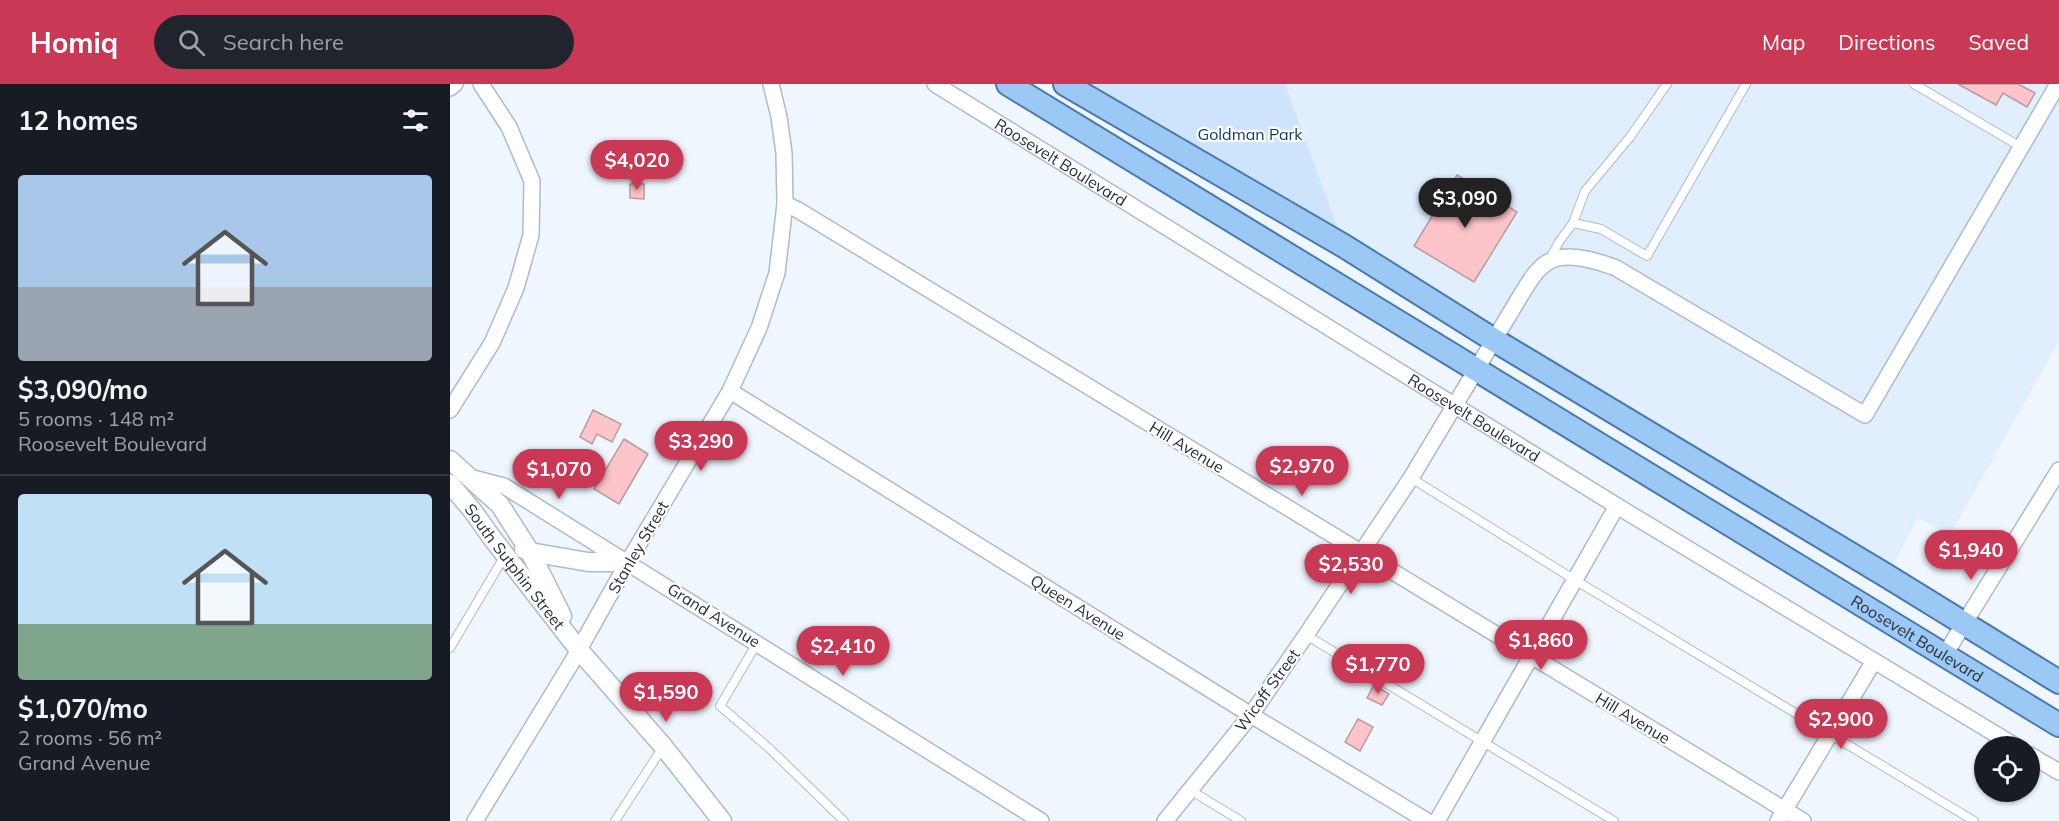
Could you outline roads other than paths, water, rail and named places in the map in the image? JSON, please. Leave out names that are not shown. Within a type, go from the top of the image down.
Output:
[{"type":"main road","name":"Roosevelt Boulevard","points":[[1008,84],[2059,725]]},
{"type":"main road","points":[[1065,84],[1344,246],[1494,340],[2059,682]]},
{"type":"street","points":[[450,88],[455,84]]},
{"type":"street","points":[[450,410],[492,343],[516,288],[531,236],[532,181],[509,127],[481,84]]},
{"type":"street","name":"Stanley Street","points":[[475,821],[579,650],[628,562],[730,391],[759,328],[777,273],[785,204],[784,153],[771,84]]},
{"type":"street","name":"Roosevelt Boulevard","points":[[935,84],[1617,506],[1999,736]]},
{"type":"street","points":[[1549,262],[1573,257],[1595,260],[1616,268],[1865,416],[2058,84]]},
{"type":"street","name":"Hill Avenue","points":[[785,204],[1531,656],[1781,815],[1803,821]]},
{"type":"street","name":"Wicoff Street","points":[[1165,821],[1251,715],[1306,635],[1411,478],[1534,275],[1549,262]]},
{"type":"street","name":"Queen Avenue","points":[[730,391],[1251,715],[1427,821]]},
{"type":"street","name":"South Sutphin Street","points":[[450,460],[473,478],[500,505],[530,552],[579,650]]},
{"type":"street","points":[[1944,656],[2059,470]]},
{"type":"street","name":"Grand Avenue","points":[[473,478],[504,486],[756,642],[1031,818]]},
{"type":"street","name":"South Sutphin Street","points":[[450,484],[579,650],[663,747],[722,821]]},
{"type":"street","points":[[1437,821],[1617,506]]},
{"type":"street","points":[[492,538],[506,539],[530,552],[588,562],[628,562]]},
{"type":"street","points":[[1781,815],[1874,661]]},
{"type":"street","points":[[2040,761],[2059,772]]},
{"type":"lane","points":[[1549,262],[1559,242],[1573,223],[1585,191],[1630,137],[1667,84]]},
{"type":"lane","points":[[1573,223],[1601,229],[1647,256],[1746,84]]},
{"type":"lane","points":[[1914,84],[2021,147]]},
{"type":"lane","points":[[1411,478],[1974,821]]},
{"type":"lane","points":[[450,648],[505,555]]},
{"type":"lane","points":[[1306,635],[1614,821]]},
{"type":"lane","points":[[756,642],[720,706],[769,748],[844,821]]},
{"type":"lane","points":[[615,821],[663,747]]},
{"type":"lane","points":[[1190,790],[1241,821]]},
{"type":"park label","name":"Goldman Park","points":[[1250,134]]}]
